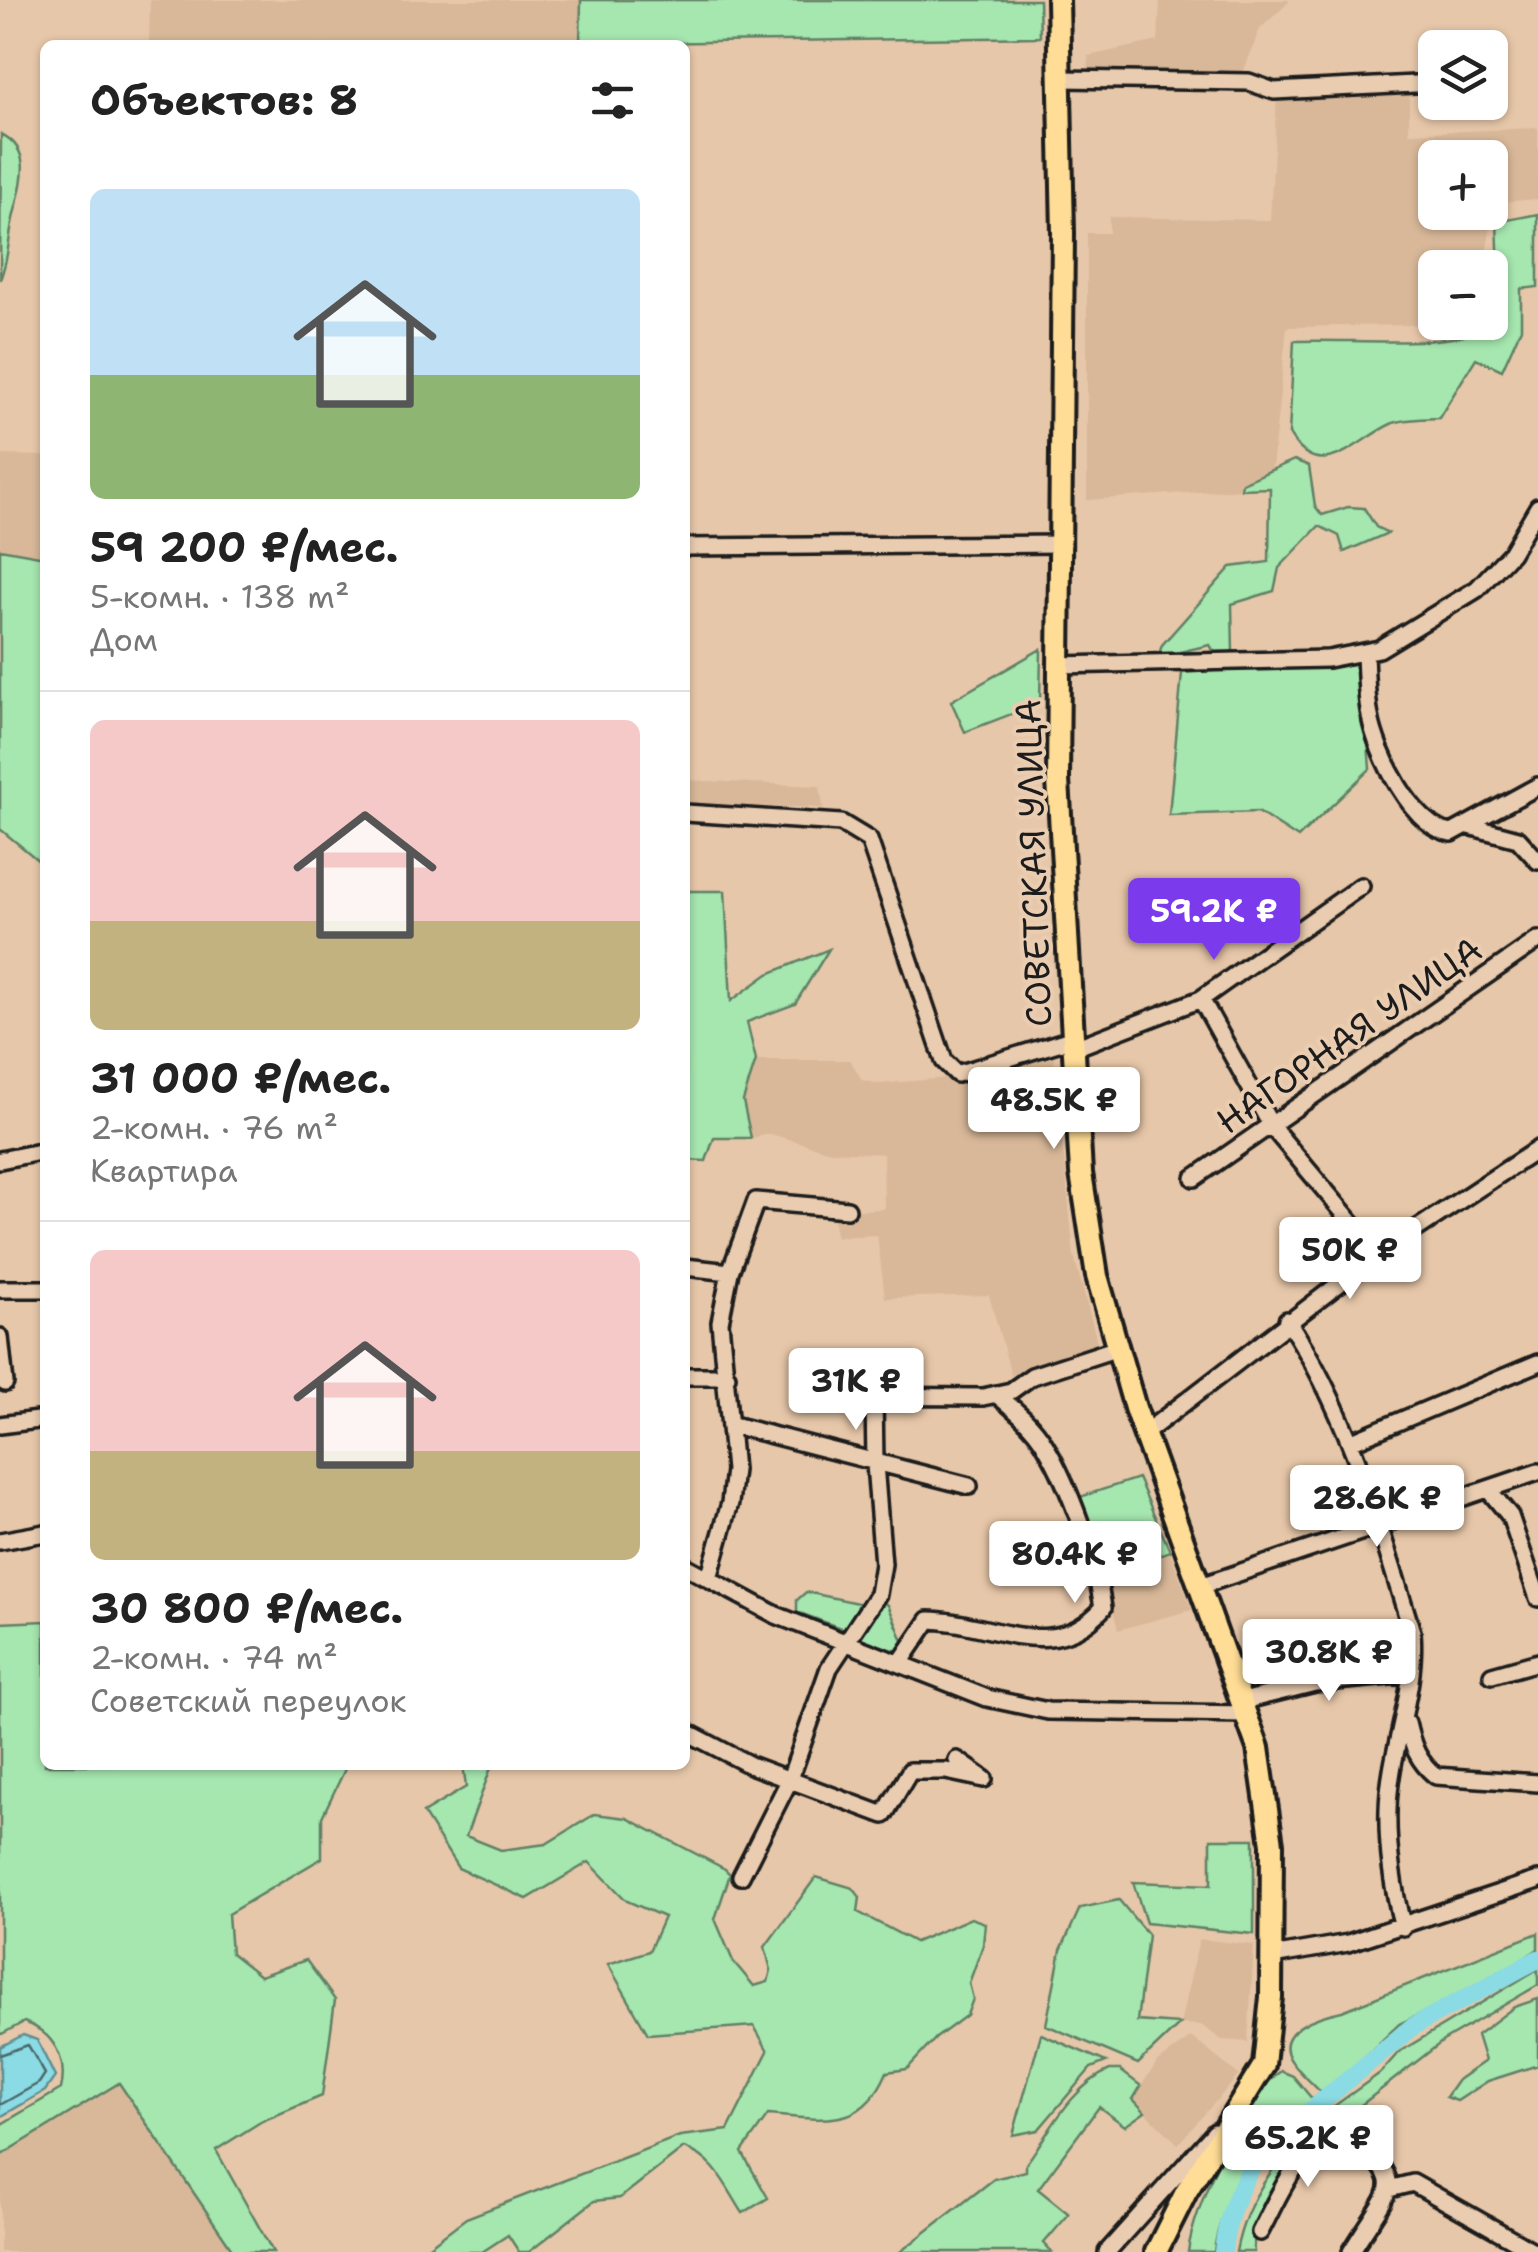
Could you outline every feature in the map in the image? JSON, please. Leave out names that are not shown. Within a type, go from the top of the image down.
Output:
[{"type":"main road","name":"СОВЕТСКАЯ УЛИЦА","points":[[1058,0],[1062,79],[1063,544],[1058,780],[1080,1173],[1092,1252],[1118,1348],[1144,1433],[1245,1708],[1266,1784],[1271,1832],[1272,1956],[1264,2065],[1156,2252]]},
{"type":"street","points":[[1062,79],[1249,82],[1274,90],[1418,84]]},
{"type":"street","points":[[1059,665],[1210,664],[1364,654],[1477,589],[1511,553],[1538,508]]},
{"type":"street","points":[[690,547],[1063,544]]},
{"type":"street","points":[[1364,654],[1374,734],[1411,807],[1438,831],[1469,826],[1518,838],[1538,860]]},
{"type":"street","points":[[1469,826],[1492,808],[1538,786]]},
{"type":"street","points":[[690,813],[841,823],[869,840],[944,1061],[957,1074],[1072,1044],[1201,999],[1361,886]]},
{"type":"street","name":"НАГОРНАЯ УЛИЦА","points":[[1194,1178],[1538,940]]},
{"type":"street","points":[[1201,999],[1272,1127],[1359,1231],[1374,1257]]},
{"type":"street","points":[[1144,1433],[1374,1257],[1538,1149]]},
{"type":"street","points":[[0,1160],[40,1152]]},
{"type":"street","points":[[709,1578],[730,1503],[733,1425],[720,1322],[730,1272],[756,1201],[847,1208]]},
{"type":"street","points":[[690,1267],[730,1272]]},
{"type":"street","points":[[0,1290],[40,1288]]},
{"type":"street","points":[[1287,1320],[1316,1362],[1350,1442],[1412,1632],[1406,1719],[1388,1810],[1403,1927]]},
{"type":"street","points":[[0,1338],[5,1383]]},
{"type":"street","points":[[810,1384],[832,1396],[876,1388],[996,1394],[1011,1391],[1032,1376],[1118,1348]]},
{"type":"street","points":[[1350,1442],[1538,1363]]},
{"type":"street","points":[[690,1376],[726,1376]]},
{"type":"street","points":[[741,1876],[790,1779],[829,1668],[878,1594],[883,1564],[875,1464],[876,1388]]},
{"type":"street","points":[[900,1662],[930,1620],[1008,1636],[1066,1637],[1089,1624],[1103,1608],[1100,1583],[1046,1445],[1025,1418],[996,1394]]},
{"type":"street","points":[[0,1425],[40,1420]]},
{"type":"street","points":[[733,1425],[969,1486]]},
{"type":"street","points":[[1200,1586],[1538,1472]]},
{"type":"street","points":[[1488,1489],[1510,1516],[1538,1598]]},
{"type":"street","points":[[0,1541],[40,1535]]},
{"type":"street","points":[[690,1568],[776,1614],[846,1642],[987,1698],[1048,1711],[1245,1708],[1315,1683],[1411,1674]]},
{"type":"street","points":[[1492,1676],[1538,1662]]},
{"type":"street","points":[[1406,1719],[1413,1746],[1436,1776],[1538,1783]]},
{"type":"street","points":[[690,1734],[750,1765],[884,1815],[910,1771],[946,1771],[984,1779],[957,1760]]},
{"type":"street","points":[[1272,1956],[1348,1943],[1538,1880]]},
{"type":"street","name":"СОВЕТСКАЯ УЛИЦА","points":[[1108,2252],[1238,2106]]},
{"type":"street","points":[[1260,2232],[1308,2150],[1323,2137],[1343,2130],[1385,2166],[1389,2190],[1351,2252]]},
{"type":"street","points":[[1389,2190],[1413,2183],[1535,2252]]},
{"type":"shaded area","points":[[150,0],[581,0],[580,40],[149,40]]},
{"type":"shaded area","points":[[1160,0],[1289,2],[1260,29],[1243,73],[1089,75],[1088,56],[1158,41]]},
{"type":"shaded area","points":[[1409,93],[1409,133],[1538,128],[1538,199],[1508,202],[1508,140],[1418,140],[1418,230],[1490,230],[1487,250],[1418,250],[1418,325],[1287,327],[1270,487],[1087,500],[1087,233],[1109,233],[1109,217],[1270,220],[1277,95]]},
{"type":"shaded area","points":[[0,455],[40,456],[40,556],[0,549]]},
{"type":"shaded area","points":[[690,780],[820,786],[823,808],[690,804]]},
{"type":"shaded area","points":[[1054,1057],[1074,1256],[1098,1345],[1011,1375],[989,1295],[885,1298],[877,1235],[836,1237],[833,1211],[884,1209],[883,1154],[831,1151],[770,1134],[751,1138],[743,1101],[756,1060],[850,1060],[862,1080],[879,1084],[957,1077]]},
{"type":"shaded area","points":[[1170,1551],[1192,1610],[1118,1630],[1104,1576]]},
{"type":"shaded area","points":[[1199,1939],[1254,1945],[1248,2042],[1222,2040],[1201,2025],[1180,2024]]},
{"type":"shaded area","points":[[1191,2037],[1239,2075],[1178,2144],[1132,2099],[1157,2063]]},
{"type":"shaded area","points":[[119,2082],[234,2252],[0,2252],[0,2156]]},
{"type":"green space","points":[[581,0],[1039,0],[1040,37],[690,42],[580,40]]},
{"type":"green space","points":[[1,134],[19,151],[23,172],[0,280]]},
{"type":"green space","points":[[1538,214],[1538,287],[1521,289],[1521,328],[1502,370],[1476,358],[1439,418],[1396,422],[1326,458],[1313,457],[1301,449],[1289,434],[1294,341],[1508,340],[1508,250],[1498,250],[1497,230],[1508,230],[1508,220]]},
{"type":"green space","points":[[1294,460],[1309,466],[1315,506],[1322,515],[1348,507],[1364,508],[1376,527],[1388,533],[1344,552],[1339,536],[1319,526],[1279,568],[1274,591],[1232,604],[1233,652],[1216,655],[1210,645],[1158,657],[1162,645],[1231,567],[1269,562],[1270,488],[1241,489],[1242,483]]},
{"type":"green space","points":[[0,549],[40,556],[40,862],[0,829]]},
{"type":"green space","points":[[1041,649],[1040,703],[965,732],[951,701]]},
{"type":"green space","points":[[1362,661],[1370,769],[1298,838],[1258,812],[1169,815],[1182,673]]},
{"type":"green space","points":[[690,891],[725,891],[731,1001],[768,974],[829,949],[795,1004],[747,1022],[756,1060],[743,1101],[751,1138],[714,1138],[706,1161],[690,1160]]},
{"type":"green space","points":[[1138,1478],[1170,1551],[1104,1576],[1077,1498]]},
{"type":"green space","points":[[806,1592],[863,1604],[846,1630],[797,1612],[797,1600]]},
{"type":"green space","points":[[879,1600],[888,1605],[905,1645],[897,1651],[854,1637]]},
{"type":"green space","points":[[40,1621],[40,1770],[345,1770],[322,1817],[322,1858],[228,1914],[231,1953],[260,1976],[306,1960],[335,2000],[322,2096],[262,2121],[216,2150],[273,2252],[234,2252],[119,2083],[0,2156],[0,2125],[61,2089],[63,2078],[60,2057],[43,2032],[24,2022],[0,2035],[0,1623]]},
{"type":"green space","points":[[464,1770],[490,1770],[466,1836],[501,1850],[546,1844],[595,1814],[627,1818],[725,1869],[730,1874],[715,1919],[733,1961],[754,1986],[768,1982],[771,1970],[765,1947],[816,1877],[853,1888],[860,1897],[858,1912],[915,1942],[971,1918],[985,1923],[983,1945],[969,1983],[973,1999],[967,2015],[936,2038],[907,2069],[887,2072],[877,2091],[853,2113],[824,2119],[768,2115],[742,2152],[768,2198],[743,2213],[712,2166],[684,2148],[620,2198],[594,2201],[529,2252],[519,2252],[508,2235],[482,2252],[421,2252],[466,2218],[680,2136],[728,2130],[768,2051],[754,2026],[648,2034],[608,1964],[649,1951],[664,1917],[627,1901],[589,1862],[527,1899],[458,1868],[423,1813],[466,1787]]},
{"type":"green space","points":[[1211,1839],[1254,1839],[1254,1934],[1146,1923],[1133,1882],[1211,1885]]},
{"type":"green space","points":[[1119,1900],[1148,1935],[1137,2021],[1180,2024],[1138,2064],[1046,2025],[1061,1950],[1080,1908]]},
{"type":"green space","points":[[1538,1933],[1538,1949],[1486,1983],[1399,2024],[1324,2096],[1290,2059],[1288,2039],[1302,2025]]},
{"type":"green space","points":[[1538,1969],[1538,1985],[1443,2041],[1342,2120],[1330,2109],[1380,2073],[1399,2052]]},
{"type":"green space","points":[[1538,1999],[1538,2065],[1488,2081],[1457,2101],[1446,2097],[1458,2080],[1485,2061],[1477,2035],[1514,2007]]},
{"type":"green space","points":[[1041,2034],[1106,2062],[1091,2068],[1038,2130],[1013,2135]]},
{"type":"green space","points":[[1110,2070],[1120,2070],[1141,2086],[1133,2099],[1145,2112],[1125,2126],[1099,2107],[1038,2189],[1069,2214],[1044,2243],[1052,2252],[900,2252],[994,2179],[1026,2171],[1026,2164],[1073,2098]]},
{"type":"green space","points":[[1281,2071],[1293,2076],[1313,2100],[1263,2142],[1247,2164],[1225,2209],[1214,2252],[1188,2252],[1199,2208],[1223,2154],[1252,2104]]},
{"type":"green space","points":[[1322,2115],[1331,2125],[1295,2166],[1270,2204],[1255,2239],[1254,2252],[1236,2252],[1257,2194],[1293,2145]]},
{"type":"water","points":[[23,2035],[37,2040],[55,2077],[45,2091],[0,2117],[0,2047]]},
{"type":"waterway","points":[[1223,2252],[1238,2195],[1251,2168],[1268,2146],[1412,2027],[1538,1959]]}]
